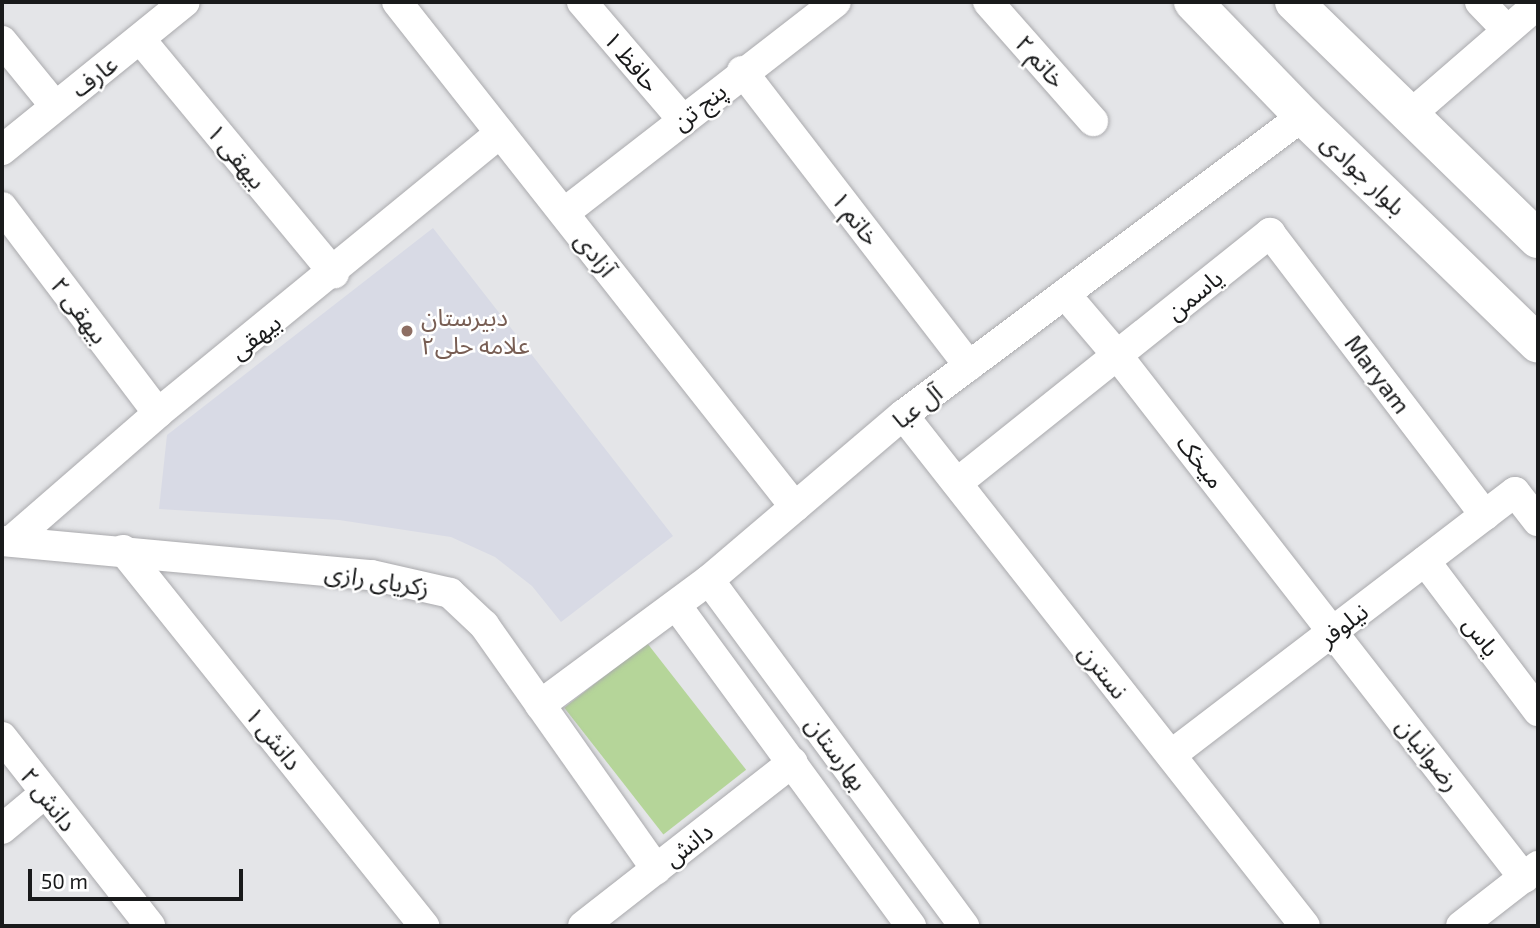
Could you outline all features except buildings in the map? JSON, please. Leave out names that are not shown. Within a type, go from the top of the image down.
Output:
[{"type":"street","name":"عارف","points":[[2,150],[185,2]]},
{"type":"street","name":"آزادی","points":[[397,2],[795,507]]},
{"type":"street","name":"حافظ ۱","points":[[582,2],[682,119]]},
{"type":"street","name":"پنج تن","points":[[564,213],[742,71],[835,2]]},
{"type":"street","name":"خاتم ۲","points":[[988,2],[1093,121]]},
{"type":"street","name":"بلوار جوادی","points":[[1193,2],[1303,116],[1538,344]]},
{"type":"street","points":[[1294,2],[1538,239]]},
{"type":"street","points":[[1480,2],[1507,30]]},
{"type":"street","points":[[1411,114],[1538,4]]},
{"type":"street","name":"بیهقی ۱","points":[[141,40],[334,273]]},
{"type":"street","points":[[2,41],[55,106]]},
{"type":"street","name":"خاتم ۱","points":[[742,71],[969,366]]},
{"type":"street","name":"آل عبا","points":[[540,705],[709,580],[904,415],[1303,116]]},
{"type":"street","name":"بیهقی","points":[[6,541],[158,413],[334,273],[500,132]]},
{"type":"street","name":"بیهقی ۲","points":[[2,207],[158,413]]},
{"type":"street","name":"یاسمن","points":[[957,483],[1270,233]]},
{"type":"street","name":"Maryam","points":[[1270,233],[1485,515]]},
{"type":"street","name":"میخک","points":[[1065,294],[1118,355],[1334,630]]},
{"type":"street","name":"نسترن","points":[[904,415],[1306,926]]},
{"type":"street","name":"نیلوفر","points":[[1171,755],[1515,492],[1538,521]]},
{"type":"street","name":"زکریای رازی","points":[[6,541],[371,575],[440,588],[477,617],[656,869]]},
{"type":"street","name":"دانش ۱","points":[[123,550],[424,926]]},
{"type":"street","name":"یاس","points":[[1425,561],[1538,712]]},
{"type":"street","name":"بهارستان","points":[[709,580],[964,926]]},
{"type":"street","name":"بهارستان","points":[[676,605],[911,926]]},
{"type":"street","name":"رضوانیان","points":[[1334,630],[1531,872]]},
{"type":"street","name":"دانش ۲","points":[[2,737],[150,926]]},
{"type":"street","name":"دانش","points":[[583,926],[793,762]]},
{"type":"street","points":[[2,829],[44,794]]},
{"type":"street","points":[[1461,926],[1531,872]]},
{"type":"shaded area","name":"دبیرستان علامه حلی۲","points":[[433,228],[673,536],[561,622],[532,586],[495,557],[451,537],[339,520],[159,509],[167,435]]},
{"type":"green space","points":[[647,643],[746,770],[663,835],[564,708]]},
{"type":"place","name":"دبیرستان علامه حلی۲","points":[[407,331]]}]
